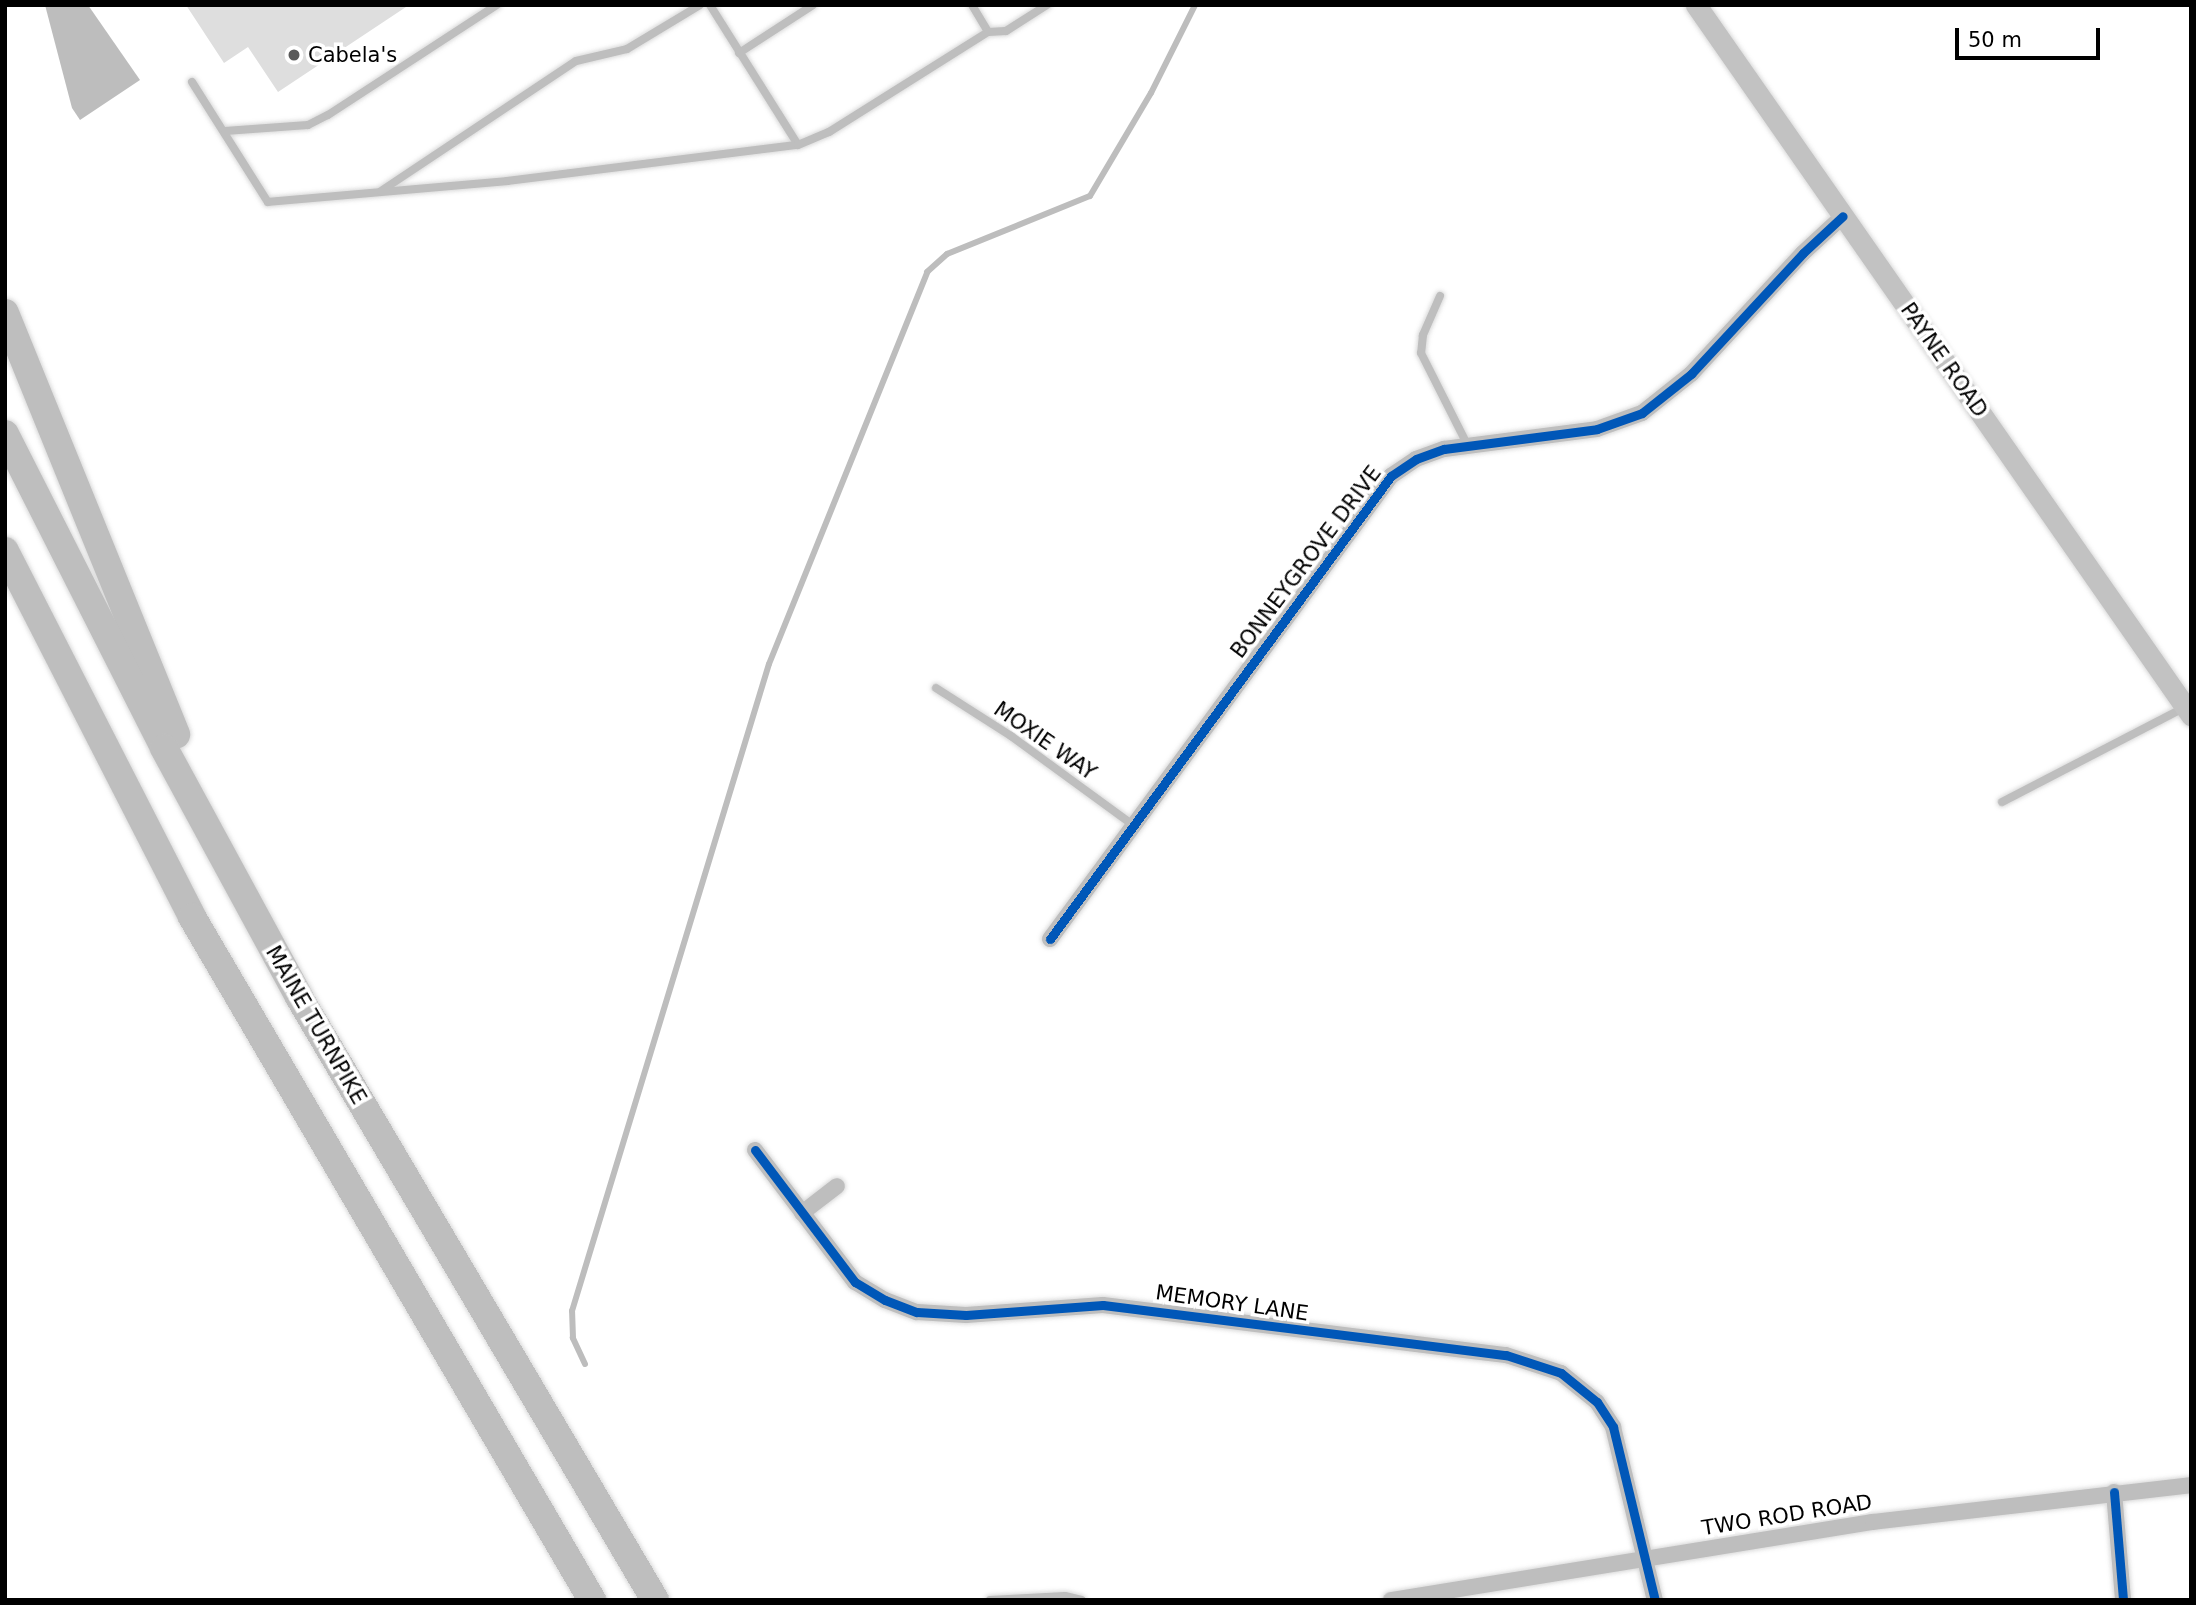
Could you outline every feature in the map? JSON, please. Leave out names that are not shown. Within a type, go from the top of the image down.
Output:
[{"type":"highway","points":[[5,313],[231,874]]},
{"type":"highway","name":"MAINE TURNPIKE","points":[[5,434],[231,874],[305,1009],[655,1600]]},
{"type":"highway","points":[[5,551],[192,917],[592,1600]]},
{"type":"main road","name":"PAYNE ROAD","points":[[1696,5],[2188,711]]},
{"type":"street","name":"BONNEYGROVE DRIVE","points":[[1051,939],[1384,484],[1416,459],[1467,444],[1597,429],[1642,412],[1691,374],[1794,262],[1843,216]]},
{"type":"street","name":"MEMORY LANE","points":[[755,1150],[855,1282],[885,1300],[917,1312],[966,1315],[1103,1305],[1488,1352],[1540,1364],[1572,1380],[1609,1420],[1647,1558],[1655,1600]]},
{"type":"street","points":[[802,1213],[837,1186]]},
{"type":"street","name":"TWO ROD ROAD","points":[[1391,1600],[1873,1522],[2191,1485]]},
{"type":"street","points":[[2114,1492],[2123,1600]]},
{"type":"lane","points":[[225,131],[308,125],[328,116],[497,5]]},
{"type":"lane","points":[[379,192],[576,61],[626,49],[700,5]]},
{"type":"lane","points":[[710,5],[798,145]]},
{"type":"lane","points":[[739,53],[813,5]]},
{"type":"lane","points":[[972,5],[988,32]]},
{"type":"lane","points":[[192,82],[268,202],[798,145],[829,132],[988,32],[1006,31],[1047,5]]},
{"type":"lane","points":[[1440,296],[1423,335],[1421,353],[1467,444]]},
{"type":"lane","name":"MOXIE WAY","points":[[936,688],[1011,736],[1133,825]]},
{"type":"lane","points":[[2002,802],[2188,711]]},
{"type":"lane","points":[[990,1600],[1065,1596],[1082,1600]]},
{"type":"shaded area","points":[[45,5],[88,5],[140,80],[80,120],[72,108]]},
{"type":"building","name":"Cabela's","points":[[186,5],[409,5],[278,92],[248,47],[224,63]]},
{"type":"waterway","points":[[585,1364],[573,1338],[572,1311],[769,664],[927,272],[947,254],[1090,196],[1151,93],[1195,5]]},
{"type":"cycle path","points":[[1050,939],[1391,476],[1416,459],[1444,449],[1597,429],[1642,413],[1691,374],[1803,253],[1843,216]]},
{"type":"cycle path","points":[[755,1150],[855,1282],[885,1300],[917,1312],[966,1315],[1103,1305],[1506,1355],[1561,1373],[1597,1402],[1613,1427],[1655,1600]]},
{"type":"cycle path","points":[[2114,1492],[2123,1600]]},
{"type":"place","name":"Cabela's","points":[[294,55]]}]
